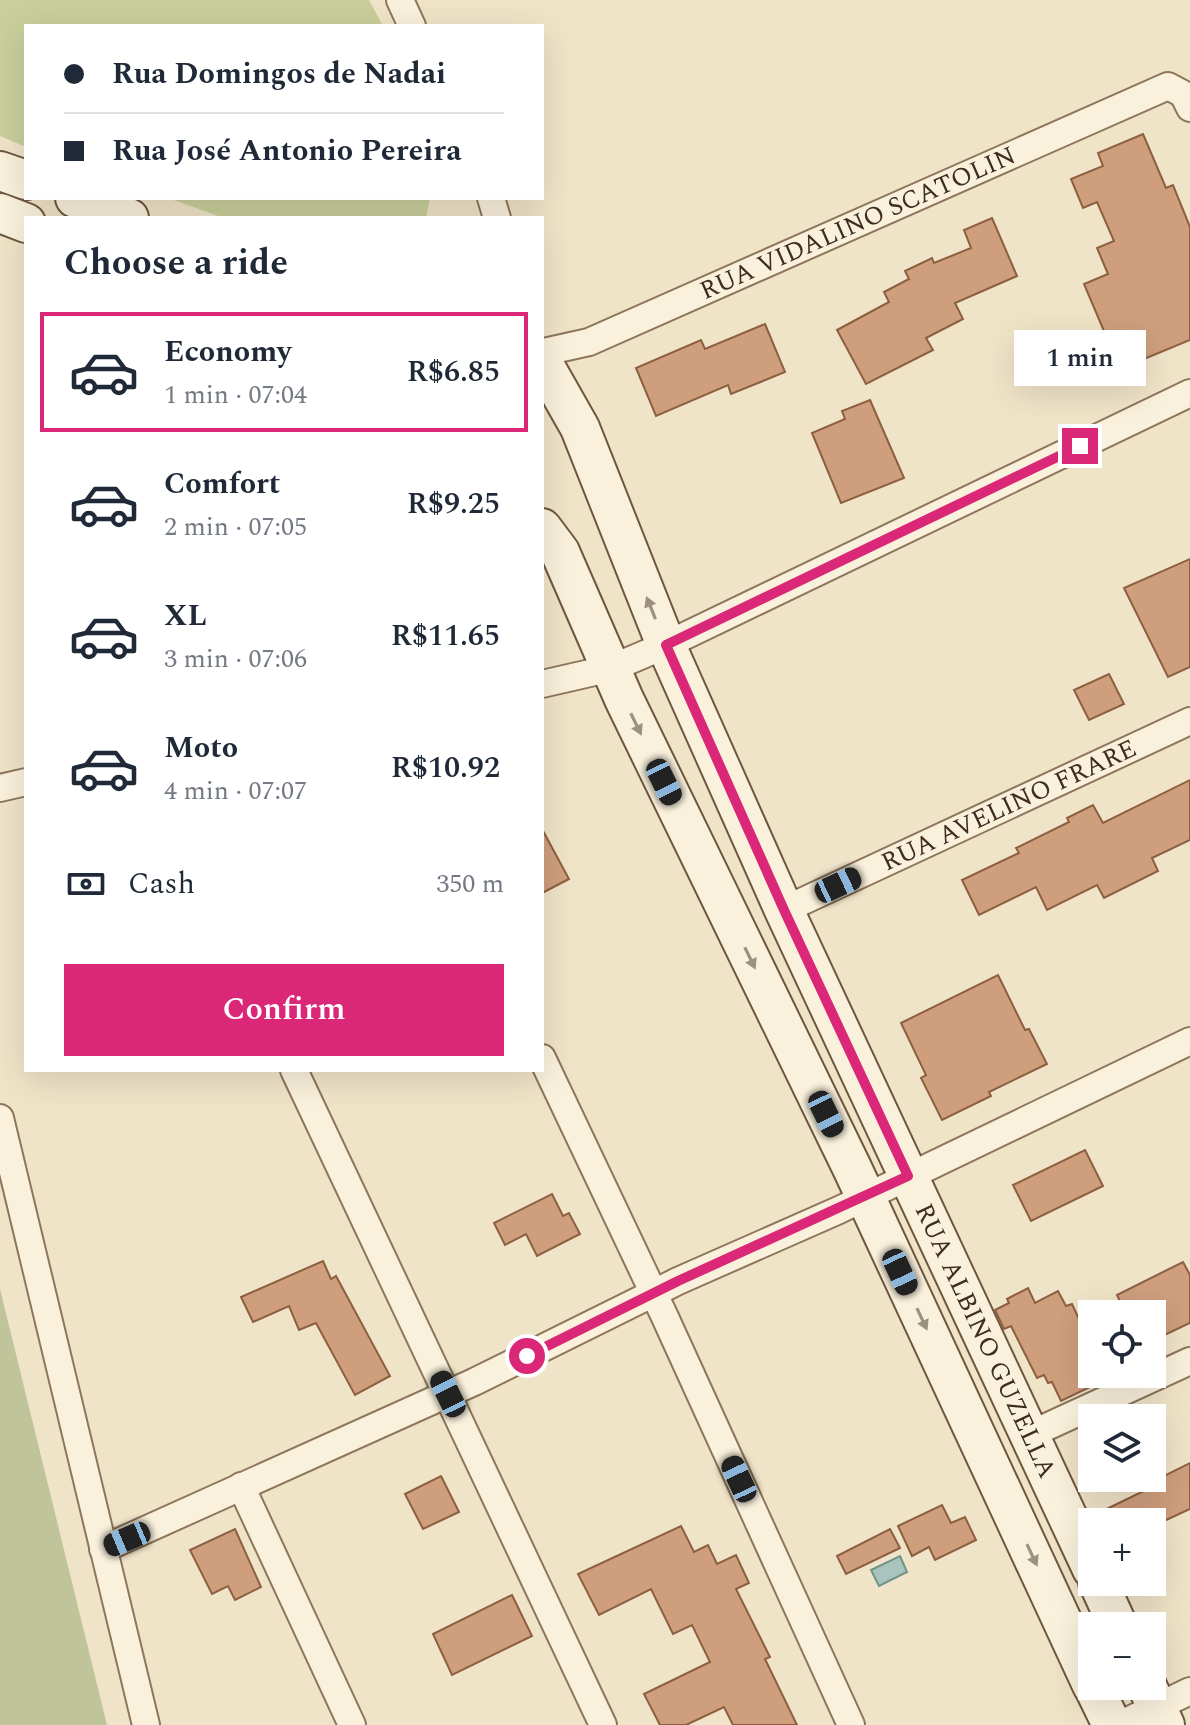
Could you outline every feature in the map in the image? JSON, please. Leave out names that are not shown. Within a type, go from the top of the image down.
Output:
[{"type":"street","points":[[400,0],[411,24]]},
{"type":"street","name":"RUA VIDALINO SCATOLIN","points":[[544,364],[1168,86],[1183,94],[1190,108]]},
{"type":"street","points":[[0,171],[24,179]]},
{"type":"street","points":[[80,200],[124,216]]},
{"type":"street","points":[[0,213],[24,222]]},
{"type":"street","name":"RUA ALBINO GUZELLA","points":[[544,366],[580,428],[666,645],[784,910],[1078,1539]]},
{"type":"street","points":[[544,684],[612,668],[666,645],[1190,393]]},
{"type":"street","name":"RUA ALBINO GUZELLA","points":[[544,531],[560,552],[624,699],[866,1197],[1078,1655]]},
{"type":"street","name":"RUA AVELINO FRARE","points":[[784,910],[1190,721]]},
{"type":"street","points":[[0,788],[24,782]]},
{"type":"street","points":[[103,1549],[448,1394],[1190,1041]]},
{"type":"street","points":[[544,1062],[851,1725]]},
{"type":"street","points":[[295,1072],[603,1725]]},
{"type":"street","points":[[0,1118],[146,1725]]},
{"type":"street","points":[[1029,1435],[1190,1361]]},
{"type":"street","points":[[241,1486],[352,1725]]},
{"type":"street","points":[[1119,1725],[1190,1691]]},
{"type":"street","name":"RUA ALBINO GUZELLA","points":[[1100,1700],[1112,1725]]},
{"type":"green space","points":[[0,0],[369,0],[382,24],[24,24],[24,146],[0,136]]},
{"type":"green space","points":[[174,200],[430,200],[426,216],[218,216]]},
{"type":"green space","points":[[0,1289],[107,1725],[0,1725]]},
{"type":"water","points":[[900,1556],[907,1572],[879,1586],[871,1570]]},
{"type":"building","points":[[1143,134],[1166,188],[1173,185],[1190,227],[1190,340],[1120,369],[1084,284],[1108,274],[1097,248],[1114,241],[1097,202],[1083,208],[1071,179],[1103,166],[1098,153]]},
{"type":"building","points":[[992,218],[1017,276],[955,303],[963,319],[926,338],[933,350],[866,384],[837,330],[889,302],[884,292],[909,279],[905,271],[932,258],[934,263],[971,248],[964,230]]},
{"type":"building","points":[[765,324],[785,372],[731,394],[728,385],[656,416],[636,368],[701,340],[705,349]]},
{"type":"building","points":[[870,400],[904,478],[841,503],[812,433],[845,419],[842,411]]},
{"type":"building","points":[[1190,559],[1190,667],[1168,677],[1124,588]]},
{"type":"building","points":[[1109,674],[1124,704],[1089,720],[1074,690]]},
{"type":"building","points":[[1190,780],[1190,840],[1152,858],[1158,871],[1104,898],[1097,885],[1047,910],[1036,887],[979,915],[962,880],[1019,853],[1016,848],[1069,822],[1067,818],[1093,805],[1103,823]]},
{"type":"building","points":[[544,833],[569,879],[544,892]]},
{"type":"building","points":[[998,975],[1025,1030],[1029,1029],[1047,1064],[989,1092],[991,1096],[942,1120],[921,1078],[926,1075],[901,1023]]},
{"type":"building","points":[[1085,1150],[1103,1186],[1031,1221],[1013,1185]]},
{"type":"building","points":[[552,1194],[563,1216],[569,1213],[580,1234],[537,1256],[526,1234],[505,1245],[494,1223]]},
{"type":"building","points":[[323,1261],[331,1279],[336,1276],[390,1376],[355,1395],[316,1323],[299,1330],[289,1306],[253,1322],[241,1297]]},
{"type":"building","points":[[1183,1262],[1190,1275],[1190,1323],[1166,1334],[1166,1300],[1119,1300],[1117,1295]]},
{"type":"building","points":[[1028,1288],[1035,1303],[1058,1291],[1066,1306],[1072,1304],[1078,1317],[1078,1388],[1088,1388],[1061,1401],[1052,1382],[1048,1383],[1044,1375],[1037,1378],[1011,1326],[1004,1329],[995,1310],[1009,1303],[1007,1299]]},
{"type":"building","points":[[1190,1463],[1190,1509],[1166,1520],[1166,1508],[1109,1508],[1142,1492],[1166,1492],[1166,1475]]},
{"type":"building","points":[[441,1476],[459,1512],[423,1529],[405,1494]]},
{"type":"building","points":[[942,1505],[951,1523],[965,1517],[976,1540],[935,1560],[929,1547],[912,1556],[898,1526]]},
{"type":"building","points":[[681,1526],[694,1552],[708,1545],[717,1564],[736,1555],[749,1583],[736,1589],[770,1657],[765,1659],[797,1725],[733,1725],[724,1707],[686,1725],[660,1725],[644,1694],[710,1662],[692,1625],[673,1634],[651,1589],[599,1615],[578,1574]]},
{"type":"building","points":[[235,1529],[261,1587],[235,1600],[228,1586],[212,1594],[190,1550]]},
{"type":"building","points":[[890,1529],[900,1548],[846,1574],[837,1556]]},
{"type":"building","points":[[512,1595],[532,1636],[452,1675],[433,1634]]},
{"type":"route","points":[[527,1356],[678,1281],[908,1176],[784,910],[666,645],[1080,446]]}]
